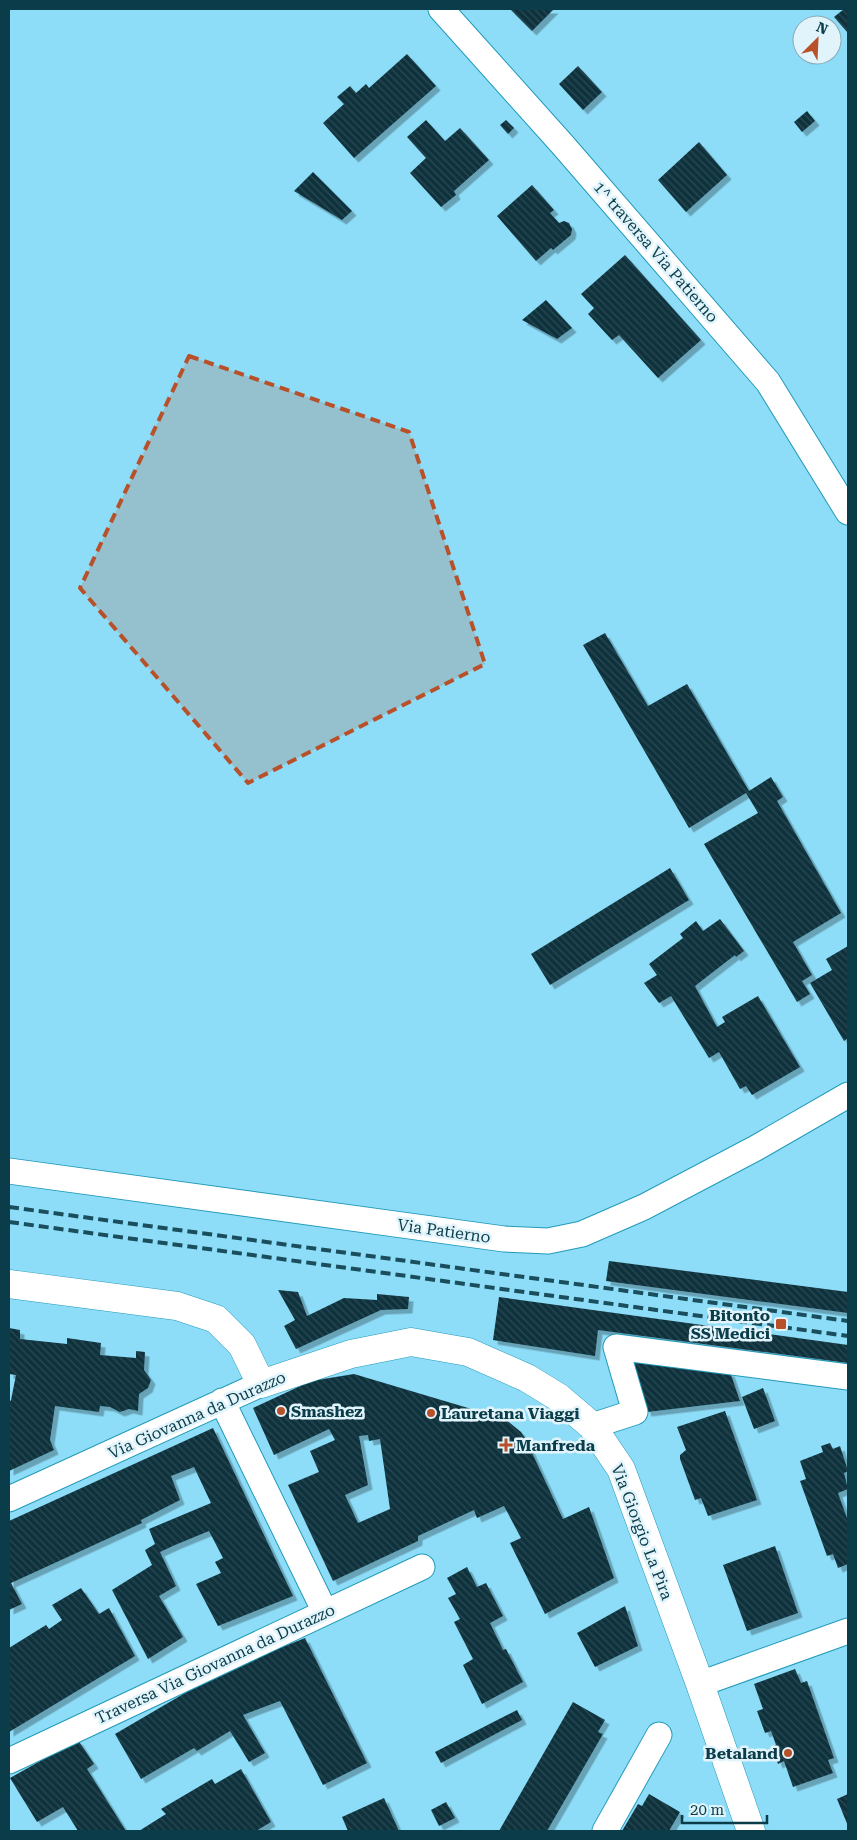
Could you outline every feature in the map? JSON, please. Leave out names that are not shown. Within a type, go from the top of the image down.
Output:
[{"type":"street","name":"1^ traversa Via Patierno","points":[[441,9],[562,144],[768,382],[848,512]]},
{"type":"street","name":"Via Patierno","points":[[9,1171],[504,1239],[548,1241],[582,1234],[644,1207],[756,1148],[848,1095]]},
{"type":"street","points":[[9,1284],[177,1306],[216,1319],[242,1345],[261,1384]]},
{"type":"street","name":"Via Giovanna da Durazzo","points":[[9,1499],[261,1384],[350,1354],[411,1342],[468,1352],[527,1378],[558,1396]]},
{"type":"street","points":[[592,1426],[635,1412],[616,1347],[848,1378]]},
{"type":"street","name":"Via Giorgio La Pira","points":[[558,1396],[592,1426],[621,1469],[700,1684],[751,1831]]},
{"type":"street","points":[[222,1402],[325,1612]]},
{"type":"street","name":"Traversa Via Giovanna da Durazzo","points":[[9,1761],[422,1567]]},
{"type":"street","points":[[700,1684],[848,1631]]},
{"type":"street","points":[[605,1831],[659,1735]]},
{"type":"highlighted area","points":[[189,356],[409,432],[485,664],[248,783],[80,588]]},
{"type":"building","points":[[510,9],[554,9],[532,31]]},
{"type":"building","points":[[844,9],[848,9],[848,33],[842,26],[842,15],[836,15]]},
{"type":"building","points":[[407,54],[436,86],[354,158],[323,123],[344,104],[337,97],[350,86],[356,93],[366,84],[369,88]]},
{"type":"building","points":[[578,66],[602,92],[583,110],[559,84]]},
{"type":"building","points":[[807,111],[815,121],[802,132],[794,122]]},
{"type":"building","points":[[426,120],[445,141],[460,128],[489,160],[454,191],[456,195],[441,207],[410,173],[426,158],[407,137]]},
{"type":"building","points":[[506,120],[514,128],[508,134],[500,125]]},
{"type":"building","points":[[699,142],[727,175],[686,212],[658,180]]},
{"type":"building","points":[[313,172],[352,211],[342,220],[294,191]]},
{"type":"building","points":[[532,185],[554,210],[550,213],[559,223],[564,221],[569,223],[572,229],[571,235],[536,261],[497,216]]},
{"type":"building","points":[[625,255],[701,340],[658,378],[619,335],[612,340],[588,314],[594,308],[581,294]]},
{"type":"building","points":[[546,300],[572,328],[557,339],[522,320]]},
{"type":"building","points":[[605,633],[648,706],[687,684],[749,791],[771,777],[783,797],[777,801],[841,913],[793,942],[812,975],[802,981],[810,994],[797,1002],[704,844],[758,813],[746,793],[689,828],[583,645]]},
{"type":"building","points":[[670,868],[689,900],[550,985],[531,954]]},
{"type":"building","points":[[720,919],[744,951],[736,957],[735,955],[695,986],[717,1027],[725,1022],[722,1017],[758,996],[800,1067],[752,1095],[746,1086],[740,1089],[719,1052],[709,1058],[671,996],[659,1003],[644,983],[657,975],[649,964],[683,938],[680,934],[696,921],[703,931]]},
{"type":"building","points":[[848,946],[848,1038],[844,1041],[810,983],[832,970],[826,959]]},
{"type":"building","points":[[609,1261],[848,1292],[848,1313],[606,1281]]},
{"type":"building","points":[[278,1290],[298,1292],[307,1316],[344,1298],[377,1300],[377,1294],[409,1297],[408,1309],[381,1310],[296,1349],[284,1326],[295,1320]]},
{"type":"building","points":[[499,1297],[848,1345],[848,1363],[598,1330],[595,1356],[493,1340]]},
{"type":"building","points":[[9,1328],[20,1330],[20,1339],[67,1344],[67,1338],[101,1343],[100,1355],[136,1358],[136,1351],[145,1352],[144,1370],[151,1380],[148,1388],[139,1394],[138,1411],[129,1409],[120,1412],[110,1407],[100,1406],[99,1412],[55,1406],[50,1440],[54,1450],[9,1471],[9,1403],[16,1375],[9,1374]]},
{"type":"building","points":[[629,1360],[730,1372],[740,1401],[647,1412]]},
{"type":"building","points":[[354,1374],[505,1419],[521,1432],[525,1438],[563,1519],[589,1507],[614,1578],[545,1614],[510,1543],[521,1538],[504,1506],[477,1518],[474,1510],[418,1536],[418,1541],[333,1581],[288,1485],[319,1472],[310,1451],[335,1440],[329,1429],[274,1455],[253,1408],[311,1381]],"holes":[[[368,1435],[369,1441],[380,1439],[390,1509],[358,1523],[345,1495],[368,1485],[359,1436]]]},
{"type":"building","points":[[763,1388],[775,1421],[754,1429],[742,1397]]},
{"type":"building","points":[[725,1411],[757,1500],[708,1516],[701,1498],[695,1500],[680,1459],[680,1455],[686,1450],[677,1427]]},
{"type":"building","points":[[213,1428],[293,1596],[218,1626],[196,1584],[221,1573],[215,1562],[223,1558],[209,1531],[175,1545],[160,1552],[176,1586],[159,1596],[183,1637],[148,1659],[112,1590],[152,1565],[145,1550],[155,1544],[149,1529],[211,1503],[194,1467],[171,1476],[180,1500],[141,1520],[142,1523],[11,1583],[22,1604],[9,1610],[9,1521]]},
{"type":"building","points":[[830,1443],[833,1449],[840,1446],[848,1471],[844,1473],[848,1489],[838,1493],[848,1521],[848,1564],[838,1568],[833,1554],[827,1556],[800,1481],[806,1479],[800,1461],[823,1452],[821,1446]]},
{"type":"building","points":[[775,1546],[798,1613],[747,1631],[723,1565]]},
{"type":"building","points":[[467,1567],[477,1587],[486,1583],[503,1616],[490,1623],[503,1650],[506,1649],[523,1682],[482,1704],[463,1665],[473,1659],[454,1622],[460,1619],[448,1598],[456,1594],[447,1578]]},
{"type":"building","points":[[81,1588],[99,1614],[109,1608],[135,1656],[9,1732],[9,1648],[46,1625],[49,1629],[62,1620],[52,1605]]},
{"type":"building","points":[[625,1606],[638,1646],[595,1667],[577,1633]]},
{"type":"building","points":[[305,1638],[367,1763],[323,1785],[280,1701],[243,1715],[265,1753],[249,1762],[230,1731],[197,1751],[194,1748],[141,1779],[115,1734],[221,1672]]},
{"type":"building","points":[[795,1669],[801,1683],[807,1681],[834,1758],[828,1760],[833,1773],[793,1787],[784,1761],[778,1764],[772,1747],[776,1745],[771,1731],[765,1733],[757,1711],[763,1709],[754,1684]]},
{"type":"building","points":[[573,1702],[605,1720],[598,1732],[603,1734],[547,1831],[499,1831]]},
{"type":"building","points":[[517,1710],[522,1720],[441,1763],[435,1752]]},
{"type":"building","points":[[78,1740],[94,1764],[87,1769],[126,1831],[78,1831],[63,1807],[37,1822],[10,1778]]},
{"type":"building","points":[[241,1769],[271,1822],[256,1831],[139,1831],[166,1814],[161,1809],[212,1779],[215,1784]]},
{"type":"building","points":[[649,1794],[680,1812],[669,1831],[622,1831],[638,1804],[642,1806]]},
{"type":"building","points":[[848,1794],[848,1826],[837,1799]]},
{"type":"building","points":[[384,1798],[399,1831],[348,1831],[342,1817]]},
{"type":"building","points":[[446,1802],[455,1818],[439,1826],[431,1810]]},
{"type":"railway","points":[[9,1207],[848,1321]]},
{"type":"railway","points":[[9,1222],[848,1336]]},
{"type":"place","name":"Bitonto SS Medici","points":[[781,1324]]},
{"type":"place","name":"Smashez","points":[[281,1411]]},
{"type":"place","name":"Lauretana Viaggi","points":[[431,1413]]},
{"type":"place","name":"Manfreda","points":[[506,1445]]},
{"type":"place","name":"Betaland","points":[[788,1753]]}]
